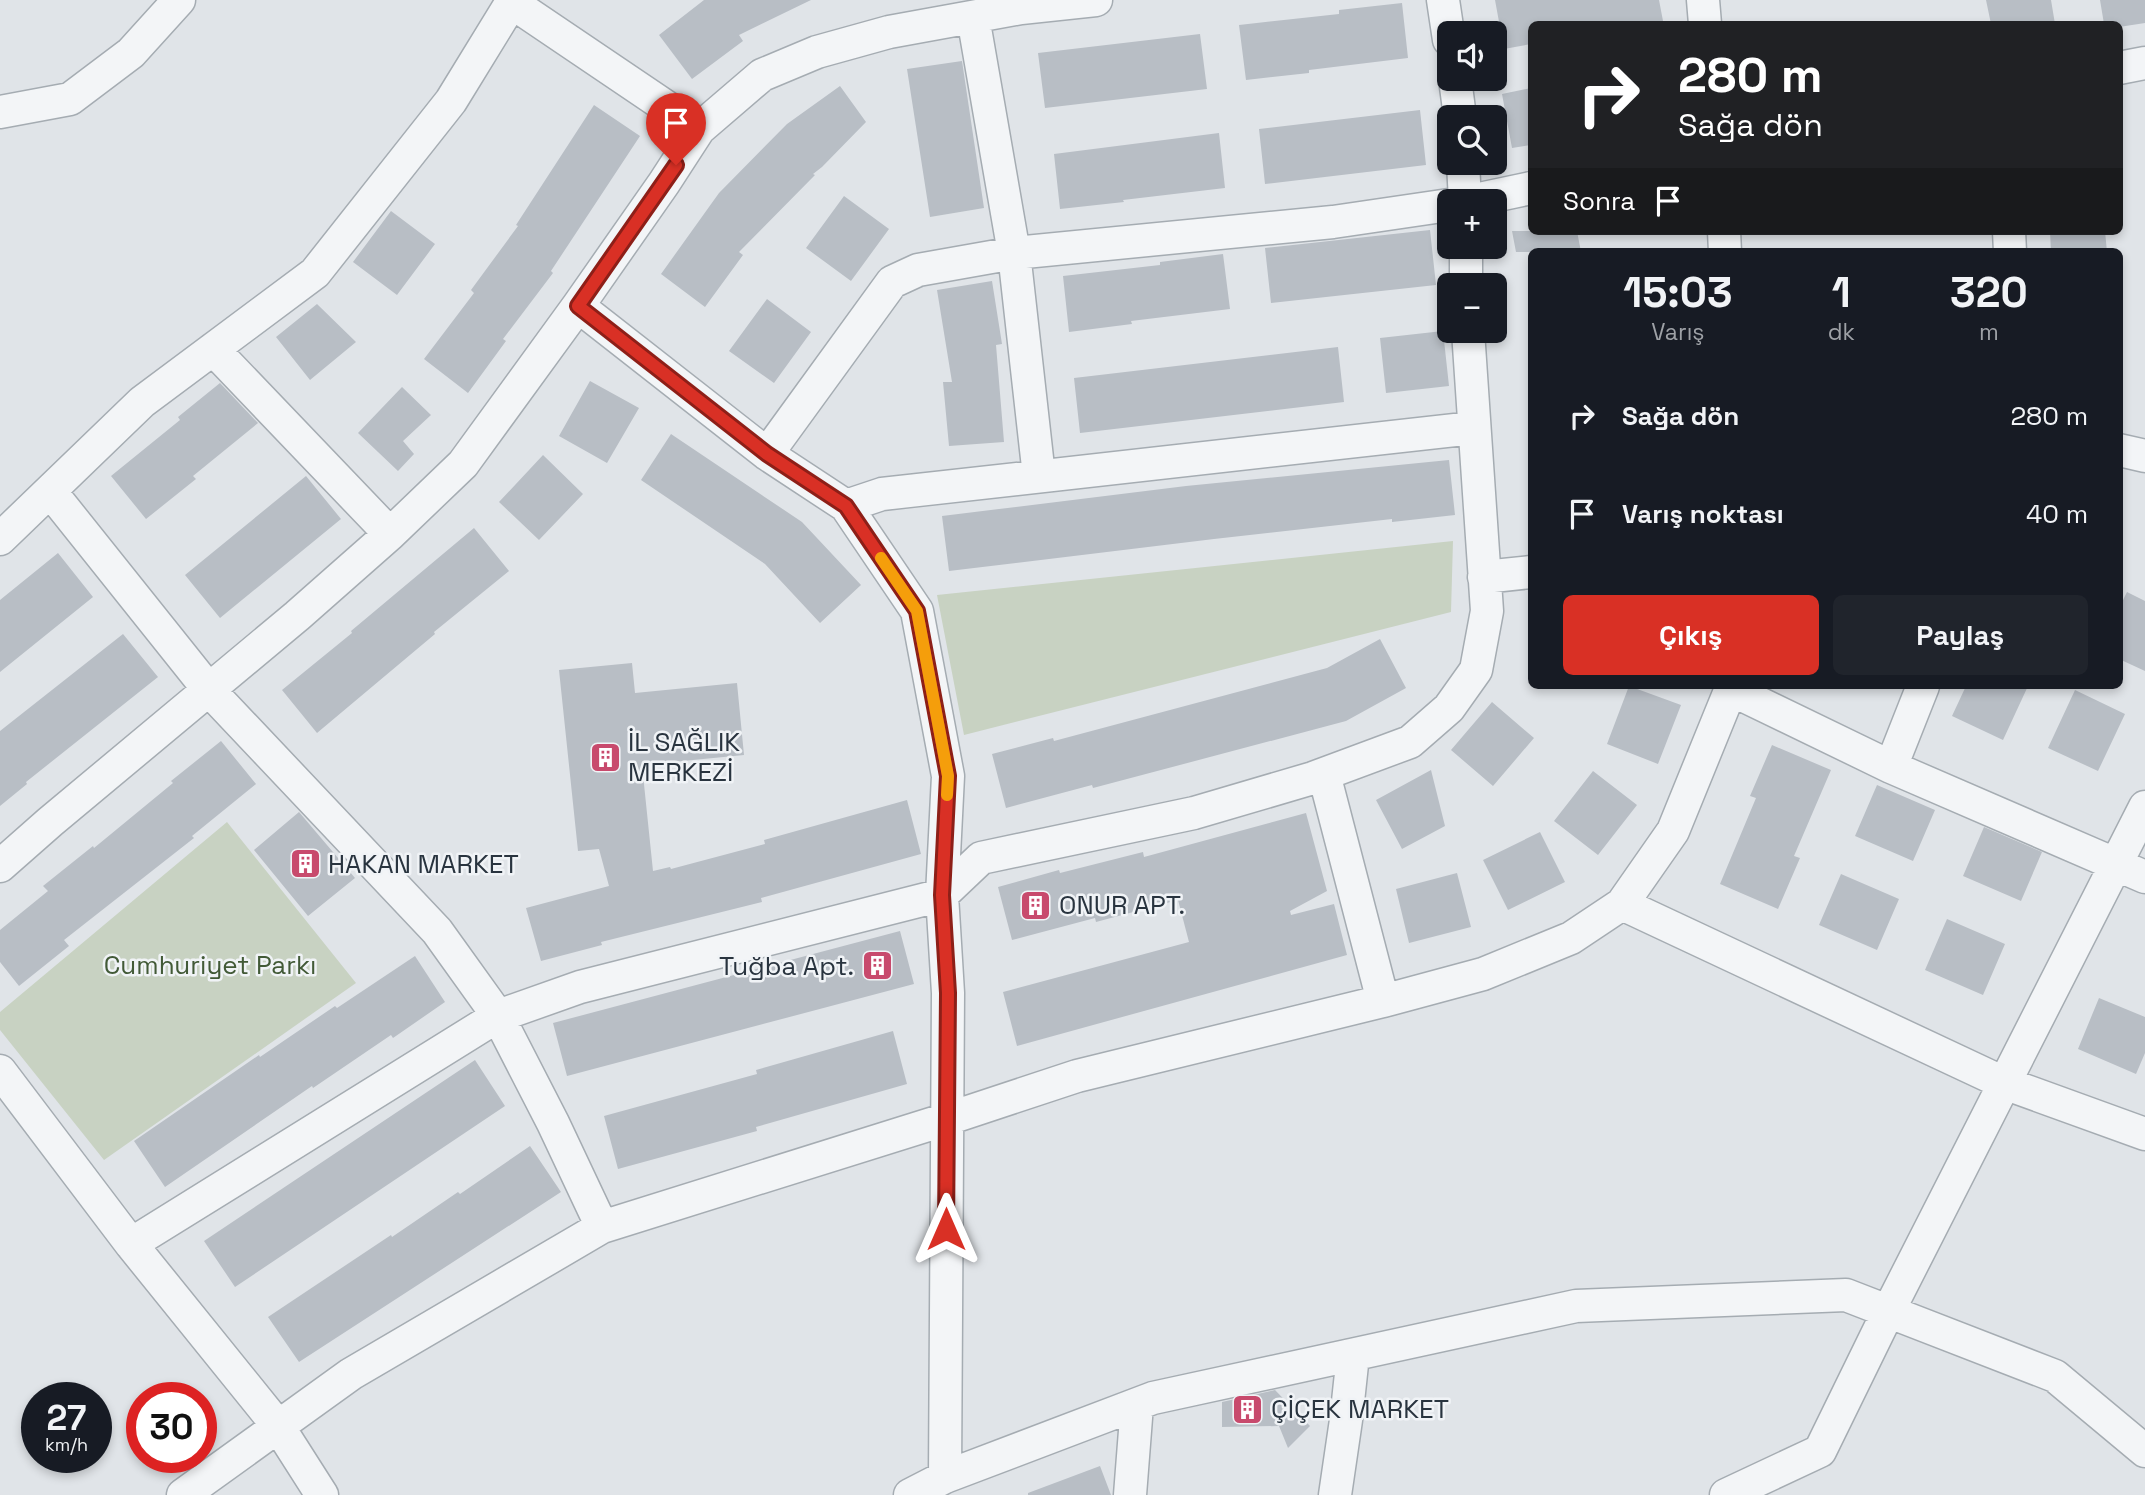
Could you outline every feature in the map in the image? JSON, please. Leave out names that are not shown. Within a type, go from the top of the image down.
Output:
[{"type":"street","points":[[0,112],[70,99],[131,53],[179,0]]},
{"type":"street","points":[[0,866],[298,616],[463,464],[578,306],[699,129],[762,75],[817,51],[889,32],[973,17],[1022,4],[1096,0]]},
{"type":"street","points":[[1443,0],[1446,21]]},
{"type":"street","points":[[1703,0],[1705,21]]},
{"type":"street","points":[[0,539],[142,402],[315,273],[452,101],[512,1],[699,129]]},
{"type":"street","points":[[973,17],[1014,253],[1040,475]]},
{"type":"street","points":[[2123,67],[2145,63]]},
{"type":"street","points":[[1507,193],[1528,189]]},
{"type":"street","points":[[767,454],[892,282],[918,270],[1014,253],[1333,222],[1437,207]]},
{"type":"street","points":[[578,306],[767,454],[846,506],[917,611],[948,776],[942,895],[948,993],[944,1477]]},
{"type":"street","points":[[131,1244],[498,1016],[580,987],[942,895],[981,858],[1194,813],[1324,774],[1410,742],[1449,708],[1476,670],[1487,611],[1469,343]]},
{"type":"street","points":[[213,349],[390,534]]},
{"type":"street","points":[[846,506],[882,494],[1473,428]]},
{"type":"street","points":[[2123,451],[2145,456]]},
{"type":"street","points":[[50,491],[209,690],[437,931],[498,1016],[554,1123],[602,1227]]},
{"type":"street","points":[[1484,577],[1528,572]]},
{"type":"street","points":[[183,1495],[351,1374],[602,1227],[1077,1076],[1483,974],[1571,938],[1622,904],[1673,831],[1732,689]]},
{"type":"street","points":[[1734,689],[1891,767],[2145,877]]},
{"type":"street","points":[[1891,767],[1922,689]]},
{"type":"street","points":[[1324,774],[1383,1001]]},
{"type":"street","points":[[1726,1495],[1820,1451],[2145,807]]},
{"type":"street","points":[[1622,904],[2004,1083],[2145,1134]]},
{"type":"street","points":[[0,1071],[131,1244],[278,1426],[322,1495]]},
{"type":"street","points":[[910,1495],[944,1477],[1153,1398],[1576,1306],[1846,1296],[2055,1376],[2145,1451]]},
{"type":"street","points":[[1335,1495],[1353,1355]]},
{"type":"street","points":[[1130,1495],[1137,1405]]},
{"type":"green space","points":[[1453,541],[1451,612],[964,735],[937,595]]},
{"type":"green space","name":"Cumhuriyet Parkı","points":[[227,822],[356,983],[104,1160],[0,1030],[0,1012]]},
{"type":"building","points":[[704,0],[811,0],[739,35],[743,41],[692,79],[659,35]]},
{"type":"building","points":[[1495,0],[1659,0],[1663,21],[1528,21],[1528,45],[1507,48],[1507,21],[1499,21]]},
{"type":"building","points":[[1986,0],[2051,0],[2054,21],[1990,21]]},
{"type":"building","points":[[2100,0],[2145,0],[2145,23],[2123,26],[2123,21],[2104,21]]},
{"type":"building","points":[[1402,3],[1408,58],[1246,80],[1239,25],[1339,14],[1339,10]]},
{"type":"building","points":[[1200,34],[1207,89],[1045,108],[1038,53]]},
{"type":"building","points":[[962,61],[984,208],[930,217],[907,69]]},
{"type":"building","points":[[840,86],[866,122],[739,252],[743,255],[705,307],[661,274],[719,193],[787,124]]},
{"type":"building","points":[[1528,89],[1528,145],[1512,148],[1507,105],[1504,105],[1502,94]]},
{"type":"building","points":[[594,105],[640,136],[551,271],[553,273],[503,339],[506,341],[468,393],[424,359],[474,293],[471,290],[518,226],[516,225]]},
{"type":"building","points":[[1420,110],[1426,165],[1265,184],[1259,129]]},
{"type":"building","points":[[1219,133],[1225,188],[1060,209],[1054,154]]},
{"type":"building","points":[[844,196],[889,229],[851,281],[806,248]]},
{"type":"building","points":[[391,211],[435,244],[397,295],[353,262]]},
{"type":"building","points":[[1430,230],[1436,285],[1271,303],[1265,248]]},
{"type":"building","points":[[1512,231],[1528,231],[1528,235],[1578,235],[1580,248],[1528,248],[1528,252],[1516,252]]},
{"type":"building","points":[[2050,235],[2105,235],[2107,248],[2051,248]]},
{"type":"building","points":[[1223,254],[1230,309],[1131,321],[1132,324],[1069,332],[1063,276],[1160,265],[1160,262]]},
{"type":"building","points":[[992,281],[1002,344],[996,345],[1004,442],[949,446],[943,382],[952,382],[937,290]]},
{"type":"building","points":[[767,299],[811,332],[774,383],[729,351]]},
{"type":"building","points":[[317,304],[356,342],[310,380],[276,337]]},
{"type":"building","points":[[1437,332],[1437,343],[1444,343],[1449,386],[1386,393],[1380,338]]},
{"type":"building","points":[[1338,347],[1344,402],[1080,433],[1074,378]]},
{"type":"building","points":[[590,381],[639,408],[607,463],[559,436]]},
{"type":"building","points":[[220,383],[258,423],[193,476],[196,479],[146,519],[111,476],[180,420],[178,417]]},
{"type":"building","points":[[402,387],[431,415],[403,441],[414,454],[398,471],[358,433]]},
{"type":"building","points":[[671,434],[802,522],[861,585],[820,623],[765,564],[641,480]]},
{"type":"building","points":[[543,455],[583,494],[539,540],[499,502]]},
{"type":"building","points":[[1449,460],[1455,515],[1392,522],[1392,519],[949,571],[942,516],[1186,486]]},
{"type":"building","points":[[306,476],[341,519],[220,618],[185,575]]},
{"type":"building","points":[[474,528],[509,571],[317,733],[282,690]]},
{"type":"building","points":[[58,553],[93,597],[0,672],[0,600]]},
{"type":"building","points":[[2127,592],[2145,601],[2145,671],[2123,661],[2123,600]]},
{"type":"building","points":[[123,634],[158,677],[26,782],[27,784],[0,806],[0,731]]},
{"type":"building","points":[[1380,639],[1406,688],[1346,721],[1093,788],[1092,785],[1006,808],[992,754],[1053,738],[1054,741],[1327,668]]},
{"type":"building","points":[[632,663],[635,693],[737,683],[744,755],[642,765],[653,871],[671,869],[765,844],[764,840],[907,800],[921,854],[761,898],[762,902],[601,942],[602,945],[541,961],[526,908],[609,886],[599,849],[578,851],[559,670]]},
{"type":"building","points":[[1628,689],[1637,689],[1681,705],[1658,764],[1607,744]]},
{"type":"building","points":[[1965,689],[2027,689],[2003,740],[1952,716]]},
{"type":"building","points":[[2075,690],[2125,714],[2098,771],[2048,748]]},
{"type":"building","points":[[1492,702],[1534,738],[1493,786],[1451,750]]},
{"type":"building","points":[[221,741],[256,784],[192,836],[194,838],[64,940],[69,946],[19,986],[0,962],[0,930],[48,891],[43,886],[93,846],[94,848]]},
{"type":"building","points":[[1772,745],[1831,770],[1794,856],[1800,858],[1778,909],[1720,884],[1756,798],[1750,796]]},
{"type":"building","points":[[1431,770],[1445,826],[1402,849],[1376,800]]},
{"type":"building","points":[[1593,771],[1637,805],[1598,855],[1554,821]]},
{"type":"building","points":[[1877,785],[1935,810],[1913,861],[1855,836]]},
{"type":"building","name":"HAKAN MARKET","points":[[299,812],[355,878],[308,916],[254,850]]},
{"type":"building","points":[[1306,813],[1327,891],[1290,911],[1291,915],[1334,904],[1347,955],[1017,1046],[1003,992],[1189,942],[1178,900],[1096,922],[1095,918],[1012,940],[998,887],[1059,870],[1060,873],[1143,852],[1144,857]]},
{"type":"building","points":[[1984,827],[2042,852],[2021,901],[1963,876]]},
{"type":"building","points":[[1540,832],[1565,882],[1508,910],[1483,860]]},
{"type":"building","points":[[1457,873],[1471,927],[1409,943],[1396,889]]},
{"type":"building","points":[[1841,874],[1899,899],[1877,950],[1819,925]]},
{"type":"building","points":[[1947,919],[2005,944],[1983,995],[1925,970]]},
{"type":"building","points":[[900,931],[914,984],[567,1076],[553,1023]]},
{"type":"building","points":[[415,956],[445,1002],[393,1038],[391,1035],[313,1088],[312,1086],[165,1187],[134,1141],[259,1055],[260,1057]]},
{"type":"building","points":[[2099,998],[2145,1017],[2145,1053],[2136,1074],[2078,1049]]},
{"type":"building","points":[[893,1031],[907,1084],[756,1127],[757,1131],[618,1169],[604,1116],[757,1074],[756,1070]]},
{"type":"building","points":[[475,1060],[505,1106],[235,1287],[204,1241]]},
{"type":"building","points":[[530,1146],[561,1192],[299,1362],[268,1317]]},
{"type":"building","name":"ÇİÇEK MARKET","points":[[1275,1390],[1310,1426],[1288,1448],[1279,1426],[1222,1427],[1222,1402]]},
{"type":"building","points":[[1100,1466],[1111,1495],[1028,1495],[1028,1493]]},
{"type":"slow traffic","points":[[881,558],[917,611],[948,776],[947,795]]},
{"type":"place","name":"İL SAĞLIK MERKEZİ","points":[[605,757]]},
{"type":"place","name":"HAKAN MARKET","points":[[305,864]]},
{"type":"place","name":"ONUR APT.","points":[[1036,905]]},
{"type":"place","name":"Tuğba Apt.","points":[[877,966]]},
{"type":"place","name":"ÇİÇEK MARKET","points":[[1248,1409]]},
{"type":"route","points":[[676,165],[578,306],[767,454],[846,506],[917,611],[948,776],[942,895],[948,993],[946,1229]]}]
